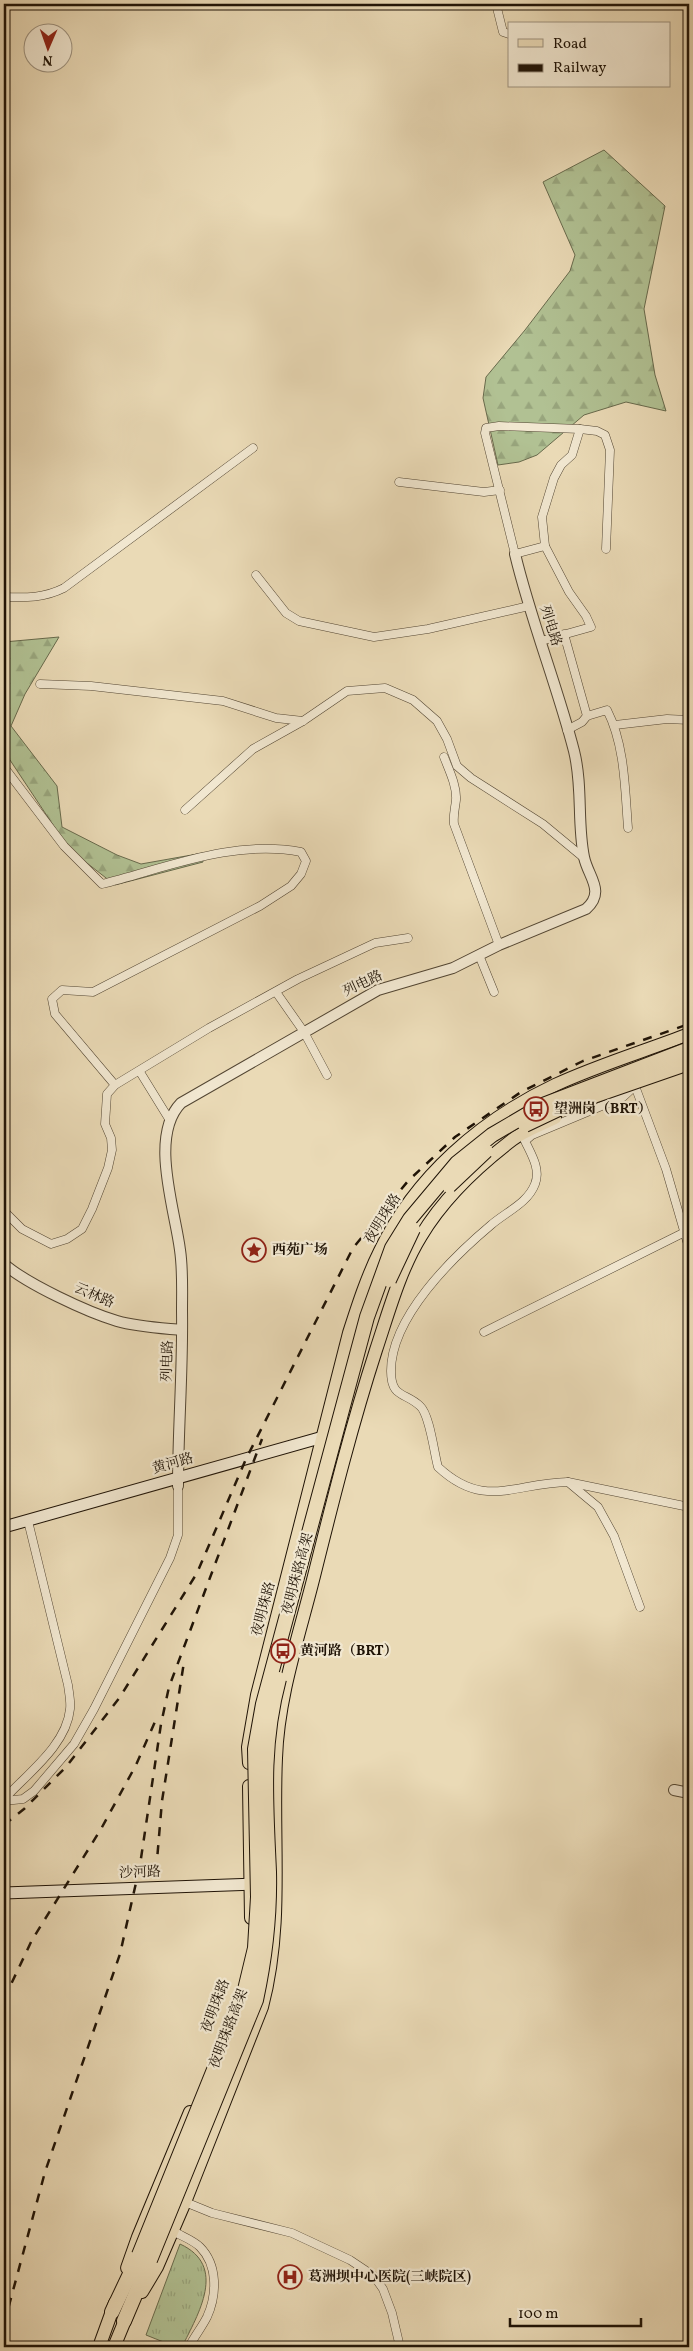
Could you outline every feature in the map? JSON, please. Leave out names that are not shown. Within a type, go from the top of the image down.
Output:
[{"type":"highway","name":"夜明珠路高架","points":[[145,2257],[243,1998],[255,1948],[258,1897],[255,1748],[263,1704],[367,1317],[392,1248],[410,1219],[436,1185],[457,1163],[492,1134],[543,1105],[689,1047]]},
{"type":"highway","name":"夜明珠路高架","points":[[145,2257],[256,2000],[264,1963],[267,1924],[269,1873],[264,1801],[267,1735],[275,1692],[358,1380],[386,1289],[401,1254],[414,1228],[440,1195],[460,1173],[494,1144],[522,1126],[565,1106],[689,1063]]},
{"type":"highway","points":[[118,2316],[145,2257]]},
{"type":"main road","name":"夜明珠路","points":[[114,2347],[118,2316],[138,2237],[240,1992],[249,1950],[251,1885],[248,1747],[257,1695],[349,1333],[365,1285],[380,1250],[396,1221],[422,1186],[449,1156],[483,1127],[555,1085],[689,1034]]},
{"type":"main road","name":"夜明珠路","points":[[99,2347],[118,2316],[157,2266],[185,2202],[262,2007],[274,1948],[278,1884],[276,1757],[281,1709],[350,1433],[386,1320],[408,1260],[422,1234],[450,1198],[514,1139],[567,1112],[634,1086],[689,1070]]},
{"type":"main road","name":"黄河路","points":[[4,1535],[29,1524],[350,1433]]},
{"type":"main road","name":"黄河路","points":[[4,1527],[29,1524]]},
{"type":"main road","name":"沙河路","points":[[4,1893],[278,1884]]},
{"type":"street","points":[[496,4],[503,32],[508,34]]},
{"type":"street","points":[[545,546],[515,554],[485,433],[486,428],[498,426],[580,429],[597,431],[606,435],[609,442],[606,549]]},
{"type":"street","points":[[541,641],[591,627],[586,616],[569,592],[545,546],[542,517],[548,492],[561,465],[572,455],[580,429]]},
{"type":"street","points":[[4,597],[32,598],[50,596],[64,588],[253,448]]},
{"type":"street","points":[[399,482],[484,492],[500,490]]},
{"type":"street","name":"列电路","points":[[178,1482],[182,1262],[173,1217],[166,1150],[166,1134],[169,1119],[181,1103],[378,990],[453,968],[499,945],[586,909],[594,902],[596,891],[584,858],[580,782],[567,730],[515,554]]},
{"type":"street","points":[[256,576],[286,613],[299,622],[374,637],[428,630],[529,606]]},
{"type":"street","points":[[564,634],[587,716]]},
{"type":"street","points":[[40,684],[91,686],[223,701],[276,718],[302,722]]},
{"type":"street","points":[[185,810],[253,748],[302,722],[347,691],[385,688],[414,700],[437,721],[447,739],[457,766],[471,778],[543,824],[584,858]]},
{"type":"street","points":[[567,730],[582,722],[587,716],[607,710],[615,725],[620,752],[628,828]]},
{"type":"street","points":[[615,725],[667,718],[689,720]]},
{"type":"street","points":[[444,757],[454,783],[456,799],[453,810],[454,824],[499,945]]},
{"type":"street","points":[[4,767],[64,846],[102,884],[182,861],[264,848],[301,852],[306,861],[301,874],[291,886],[260,906],[93,992],[62,990],[52,999],[55,1014],[115,1086]]},
{"type":"street","points":[[4,1211],[22,1229],[51,1244],[67,1239],[82,1229],[108,1168],[111,1138],[105,1124],[106,1102],[107,1094],[115,1086],[209,1028],[276,992],[375,943],[408,938]]},
{"type":"street","points":[[478,955],[494,992]]},
{"type":"street","points":[[276,992],[304,1032],[327,1075]]},
{"type":"street","points":[[140,1072],[169,1119]]},
{"type":"street","points":[[689,1248],[686,1230],[666,1169],[634,1086],[623,1097],[532,1135],[525,1141],[537,1169],[536,1183],[524,1200],[492,1224],[442,1270],[418,1302],[393,1352],[391,1371],[393,1386],[400,1395],[420,1406],[428,1423],[438,1467],[448,1477],[464,1487],[495,1493],[535,1484],[568,1482],[689,1506]]},
{"type":"street","points":[[484,1332],[686,1230]]},
{"type":"street","name":"云林路","points":[[4,1264],[23,1278],[42,1288],[116,1320],[182,1330]]},
{"type":"street","points":[[4,1799],[23,1799],[34,1791],[74,1744],[94,1709],[173,1550],[178,1535],[178,1482]]},
{"type":"street","points":[[568,1482],[598,1507],[614,1536],[640,1607]]},
{"type":"street","points":[[4,1799],[54,1745],[66,1727],[71,1708],[68,1685],[29,1524]]},
{"type":"street","points":[[674,1790],[689,1793]]},
{"type":"street","points":[[185,2202],[212,2213],[292,2233],[356,2264],[374,2276],[383,2289],[392,2313],[400,2347]]},
{"type":"street","points":[[173,2231],[198,2246],[206,2255],[213,2271],[213,2297],[207,2317],[189,2347]]},
{"type":"green space","points":[[604,150],[665,206],[644,309],[655,375],[666,411],[626,402],[584,415],[537,455],[519,462],[498,465],[483,398],[486,377],[570,271],[575,255],[543,182]]},
{"type":"green space","points":[[59,637],[25,694],[11,726],[57,786],[62,827],[117,855],[141,864],[203,853],[203,862],[115,885],[69,849],[8,757],[4,755],[4,642]]},
{"type":"green space","points":[[180,2244],[195,2253],[203,2265],[206,2278],[205,2291],[195,2320],[182,2347],[176,2347],[146,2335]]},
{"type":"railway","points":[[4,1825],[24,1809],[66,1767],[120,1697],[197,1573],[246,1459],[353,1248],[408,1181],[455,1137],[521,1092],[583,1061],[689,1024]]},
{"type":"railway","points":[[4,2324],[45,2172],[120,1954],[140,1865],[161,1724],[169,1687],[262,1439]]},
{"type":"railway","points":[[156,1872],[162,1801],[184,1662]]},
{"type":"railway","points":[[4,1999],[32,1940],[101,1829],[136,1765],[158,1715]]},
{"type":"place","name":"望洲岗（BRT）","points":[[536,1109]]},
{"type":"place","name":"西苑广场","points":[[254,1250]]},
{"type":"place","name":"黄河路（BRT）","points":[[283,1651]]},
{"type":"place","name":"葛洲坝中心医院(三峡院区)","points":[[290,2277]]}]
